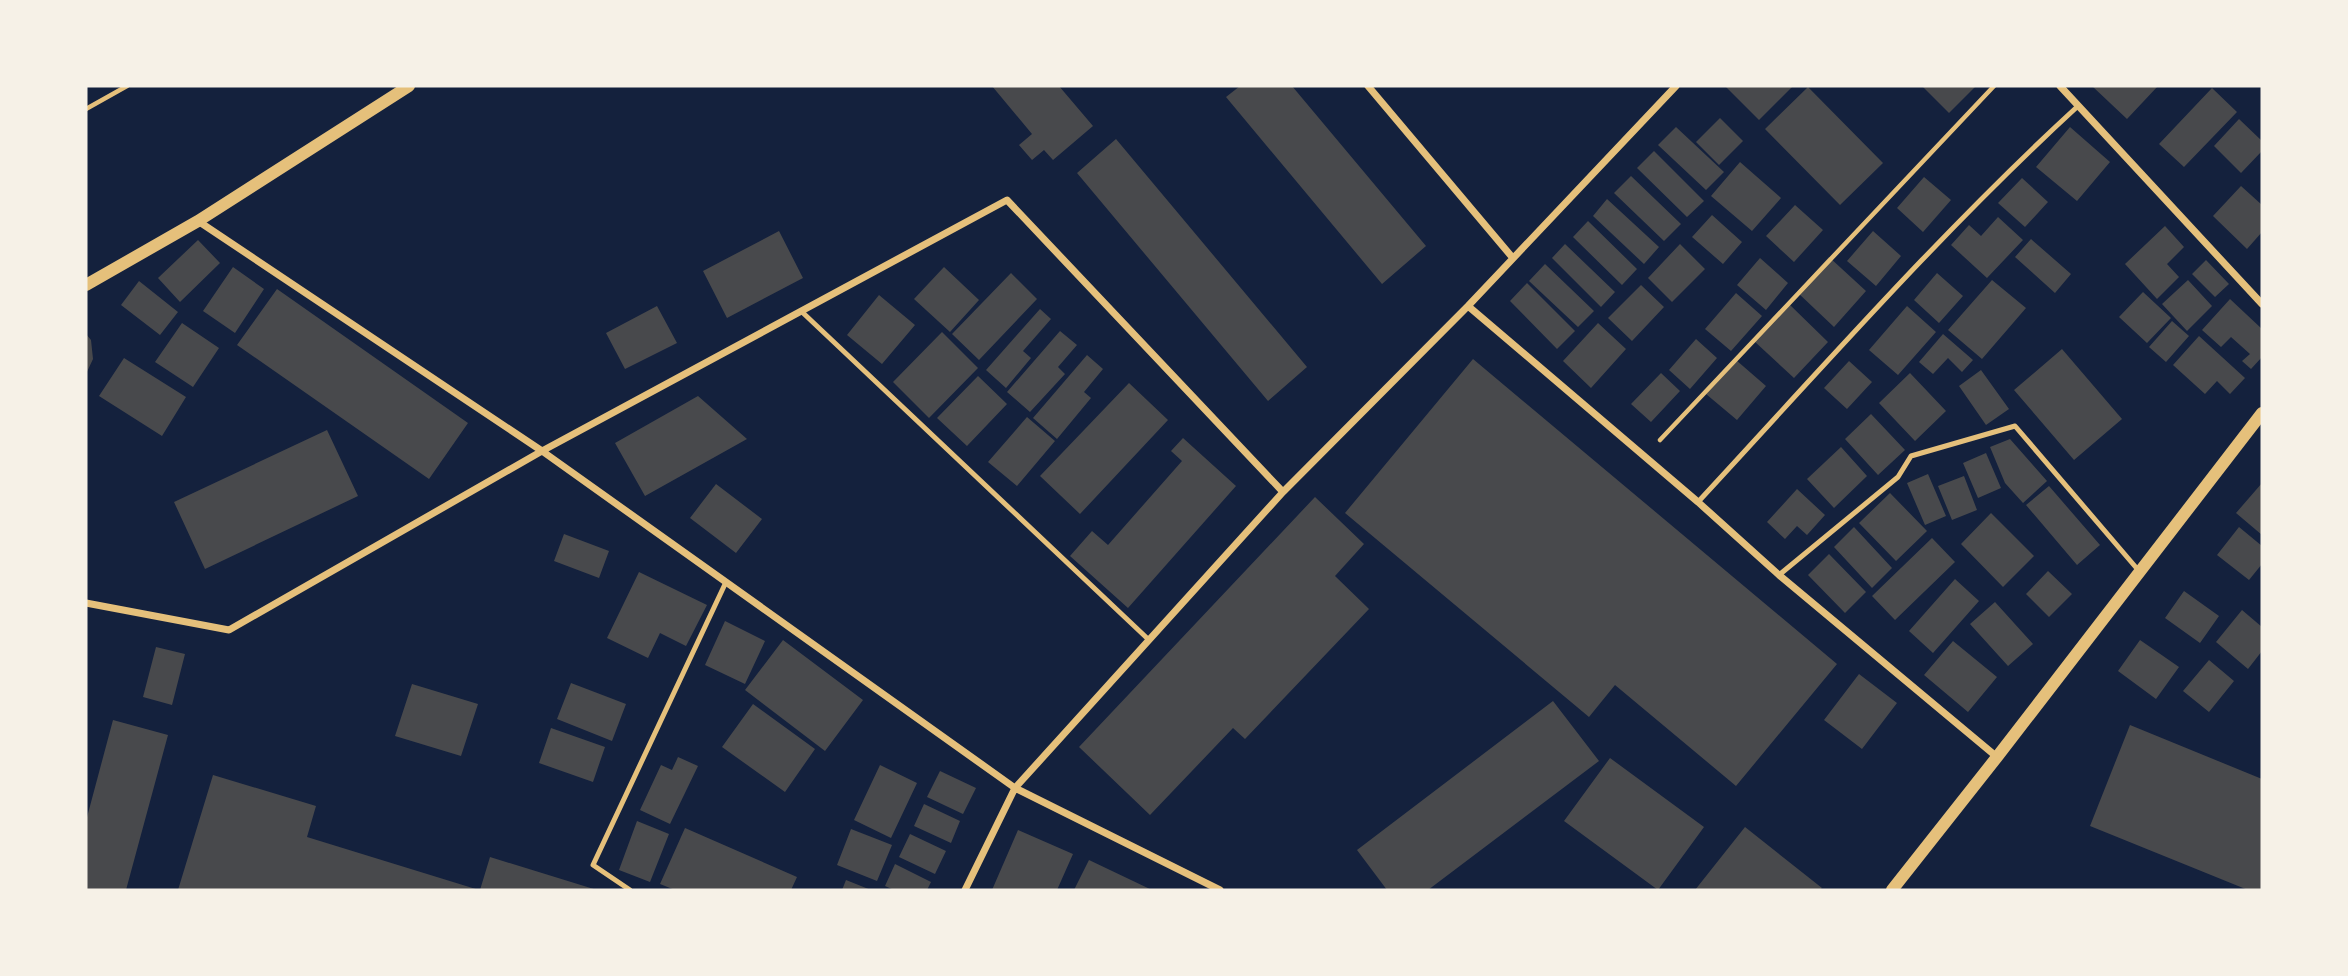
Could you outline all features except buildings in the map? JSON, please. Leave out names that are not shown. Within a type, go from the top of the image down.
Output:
[{"type":"street","points":[[86,285],[198,221],[409,86]]},
{"type":"street","points":[[1368,86],[1512,257]]},
{"type":"street","points":[[965,890],[1014,788],[1283,492],[1468,306],[1676,86]]},
{"type":"street","points":[[2060,86],[2262,304]]},
{"type":"street","points":[[86,603],[229,630],[542,451],[1007,200],[1283,492]]},
{"type":"street","points":[[198,221],[542,451],[1014,788],[1220,890]]},
{"type":"street","points":[[1468,306],[1698,502],[1779,576],[1997,757]]},
{"type":"street","points":[[1892,890],[2262,413]]},
{"type":"lane","points":[[1698,502],[2022,157],[2078,106]]},
{"type":"lane","points":[[801,311],[1149,640]]},
{"type":"lane","points":[[1779,576],[1898,477],[1911,456],[2015,426],[2139,571]]},
{"type":"lane","points":[[629,890],[593,865],[726,582]]},
{"type":"path","points":[[86,109],[127,86]]},
{"type":"path","points":[[1645,456],[1994,86]]}]
